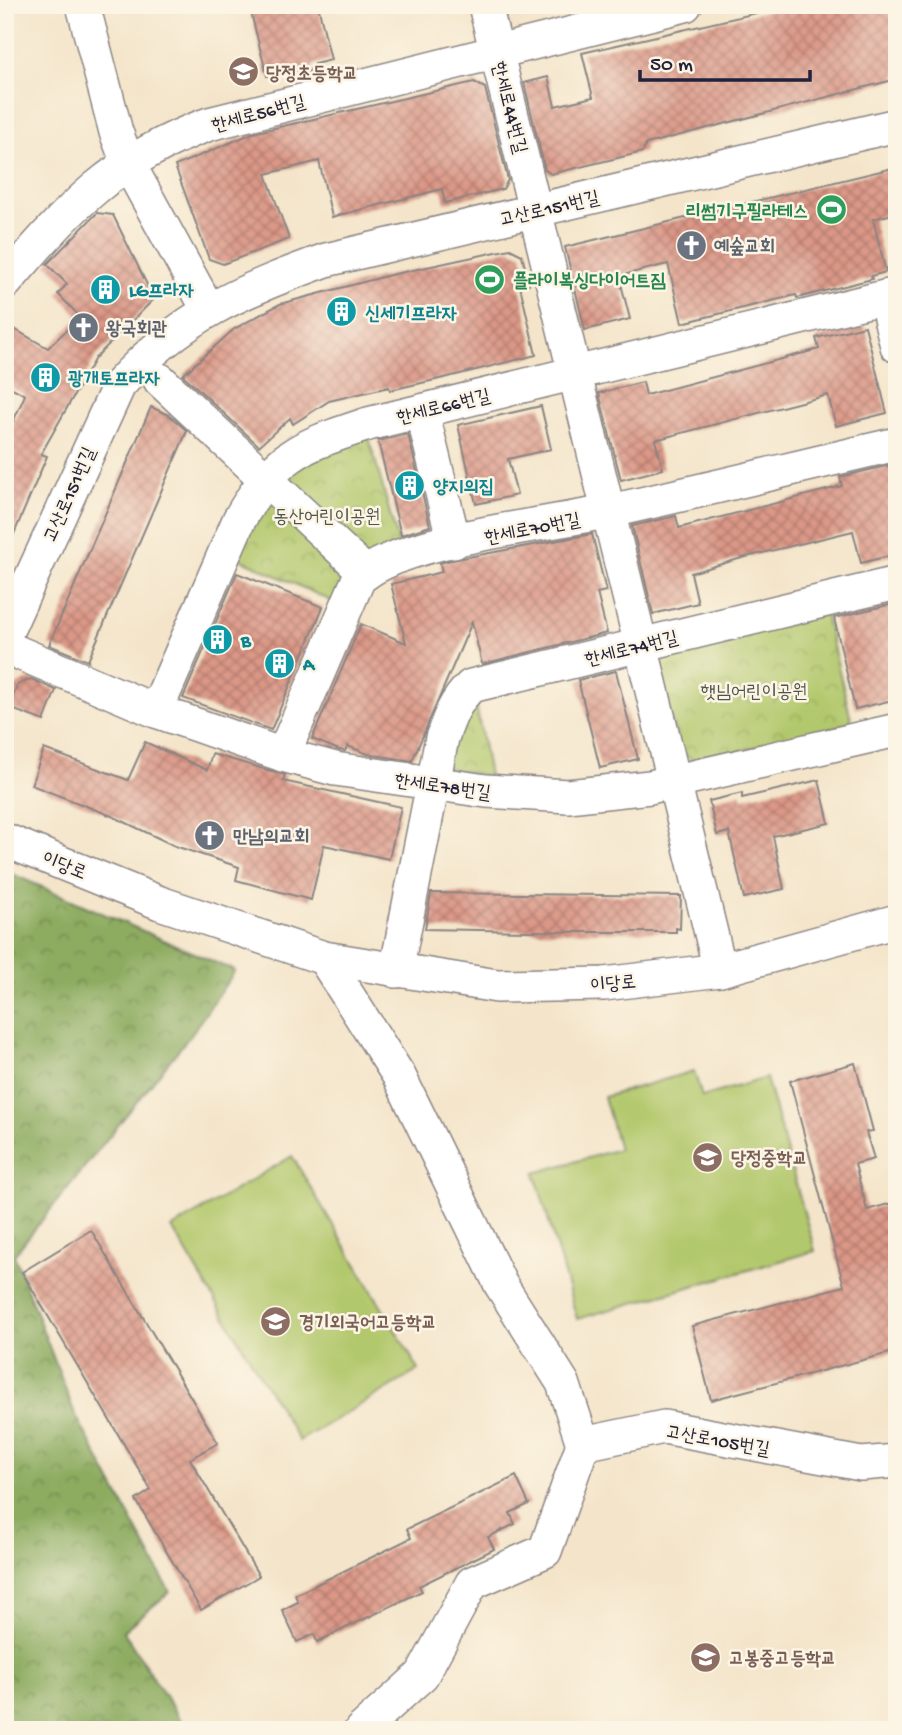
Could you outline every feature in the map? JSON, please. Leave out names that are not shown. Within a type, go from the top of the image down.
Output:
[{"type":"street","points":[[83,5],[116,132],[128,163],[208,309]]},
{"type":"street","name":"한세로44번길","points":[[485,5],[537,209],[720,970]]},
{"type":"street","name":"한세로56번길","points":[[5,283],[64,214],[128,163],[166,140],[209,124],[685,5]]},
{"type":"street","name":"고산로151번길","points":[[5,635],[119,384],[139,362],[208,309],[247,289],[326,260],[897,125]]},
{"type":"street","name":"한세로66번길","points":[[156,711],[239,520],[281,463],[306,445],[368,424],[891,296],[897,346]]},
{"type":"street","points":[[160,380],[366,573],[359,578],[283,755]]},
{"type":"street","points":[[422,411],[454,542]]},
{"type":"street","name":"한세로70번길","points":[[366,573],[404,554],[610,512],[897,444]]},
{"type":"street","name":"한세로74번길","points":[[396,971],[431,784],[450,714],[461,695],[471,686],[897,583]]},
{"type":"street","name":"한세로78번길","points":[[5,647],[156,711],[283,755],[335,769],[431,784],[568,796],[674,782],[897,730]]},
{"type":"street","name":"이당로","points":[[5,840],[160,903],[324,958],[497,986],[604,984],[720,970],[791,953],[897,920]]},
{"type":"street","points":[[324,958],[399,1076],[501,1285],[563,1383],[583,1444],[545,1551],[472,1583],[422,1675],[361,1730]]},
{"type":"street","name":"고산로105번길","points":[[583,1444],[664,1427],[861,1464],[897,1461]]},
{"type":"green space","name":"동산어린이공원","points":[[368,434],[399,546],[340,605],[232,555],[280,474]]},
{"type":"green space","name":"햇님어린이공원","points":[[825,614],[852,723],[696,762],[679,751],[659,670],[667,654]]},
{"type":"green space","points":[[475,699],[489,776],[440,767]]},
{"type":"green space","points":[[5,871],[235,971],[192,1033],[14,1255],[75,1414],[170,1592],[123,1631],[187,1730],[5,1730]]},
{"type":"green space","points":[[694,1071],[702,1097],[766,1078],[815,1251],[577,1319],[535,1173],[619,1149],[604,1097]]},
{"type":"green space","points":[[292,1156],[419,1370],[299,1441],[172,1228]]},
{"type":"building","points":[[249,5],[318,5],[331,60],[315,64],[302,80],[283,72],[267,76]]},
{"type":"building","points":[[792,5],[897,5],[897,79],[646,144],[643,152],[551,174],[545,170],[524,83],[548,77],[555,106],[593,97],[582,53]]},
{"type":"building","points":[[474,82],[485,88],[508,180],[503,189],[445,203],[442,189],[332,217],[319,161],[266,174],[289,239],[223,264],[209,259],[175,166],[253,133]]},
{"type":"building","points":[[897,167],[897,213],[873,219],[886,272],[871,276],[872,279],[797,298],[796,295],[682,323],[668,264],[619,276],[630,319],[585,330],[565,247]]},
{"type":"building","points":[[97,213],[113,215],[154,299],[95,358],[41,454],[47,456],[5,555],[5,440],[25,395],[5,384],[5,324],[48,348],[80,317],[58,294],[67,284],[47,264]]},
{"type":"building","points":[[510,249],[522,255],[529,284],[520,286],[536,355],[390,390],[389,387],[329,401],[293,424],[290,418],[259,446],[183,375],[234,329],[280,304],[390,275]]},
{"type":"building","points":[[865,326],[887,413],[836,426],[828,395],[655,440],[663,469],[621,480],[599,393],[643,382],[646,395],[819,349],[816,338]]},
{"type":"building","points":[[541,406],[551,449],[508,459],[517,495],[476,504],[458,425]]},
{"type":"building","points":[[151,407],[169,415],[187,431],[88,661],[49,645]]},
{"type":"building","name":"양지의집","points":[[408,434],[430,526],[401,535],[378,441]]},
{"type":"building","points":[[890,465],[897,494],[897,554],[861,563],[853,531],[742,558],[691,573],[698,603],[653,614],[632,526],[676,516],[679,528],[842,486],[840,477]]},
{"type":"building","points":[[592,534],[606,591],[597,593],[607,633],[482,664],[472,622],[412,761],[368,754],[348,746],[345,751],[339,750],[312,739],[361,624],[406,643],[391,584],[442,572],[440,563],[447,561]]},
{"type":"building","points":[[237,573],[323,607],[271,730],[183,698]]},
{"type":"building","points":[[897,603],[897,699],[855,709],[834,618]]},
{"type":"building","points":[[616,671],[638,759],[600,768],[578,680]]},
{"type":"building","points":[[31,679],[56,690],[44,721],[9,708],[17,685]]},
{"type":"building","points":[[145,742],[207,770],[212,754],[285,775],[283,781],[401,807],[389,859],[324,845],[311,900],[236,880],[239,867],[175,846],[112,816],[31,785],[44,749],[128,780]]},
{"type":"building","points":[[819,780],[829,823],[773,836],[784,889],[744,898],[729,832],[717,835],[709,801],[742,793],[742,798]]},
{"type":"building","points":[[431,893],[681,896],[680,929],[676,928],[676,932],[582,932],[425,929]]},
{"type":"building","points":[[855,1063],[873,1131],[866,1132],[874,1159],[855,1164],[867,1210],[892,1203],[897,1223],[897,1351],[711,1400],[692,1326],[844,1286],[790,1081]]},
{"type":"building","points":[[91,1230],[218,1443],[190,1459],[259,1576],[201,1610],[136,1500],[151,1490],[22,1272]]},
{"type":"building","points":[[516,1476],[529,1504],[510,1513],[515,1524],[488,1537],[494,1549],[419,1586],[422,1591],[317,1642],[314,1634],[297,1642],[282,1610],[298,1602],[295,1595],[411,1538],[407,1529]]},
{"type":"place","name":"당정초등학교","points":[[243,72]]},
{"type":"place","name":"리썸기구필라테스","points":[[831,210]]},
{"type":"place","name":"예숲교회","points":[[691,245]]},
{"type":"place","name":"플라이복싱다이어트짐","points":[[490,279]]},
{"type":"place","name":"LG프라자","points":[[106,289]]},
{"type":"place","name":"신세기프라자","points":[[342,312]]},
{"type":"place","name":"왕국회관","points":[[83,327]]},
{"type":"place","name":"광개토프라자","points":[[45,377]]},
{"type":"place","name":"양지의집","points":[[410,485]]},
{"type":"place","name":"B","points":[[218,639]]},
{"type":"place","name":"A","points":[[280,663]]},
{"type":"place","name":"만남의교회","points":[[210,835]]},
{"type":"place","name":"당정중학교","points":[[708,1157]]},
{"type":"place","name":"경기외국어고등학교","points":[[276,1321]]},
{"type":"place","name":"고봉중고등학교","points":[[706,1657]]}]
